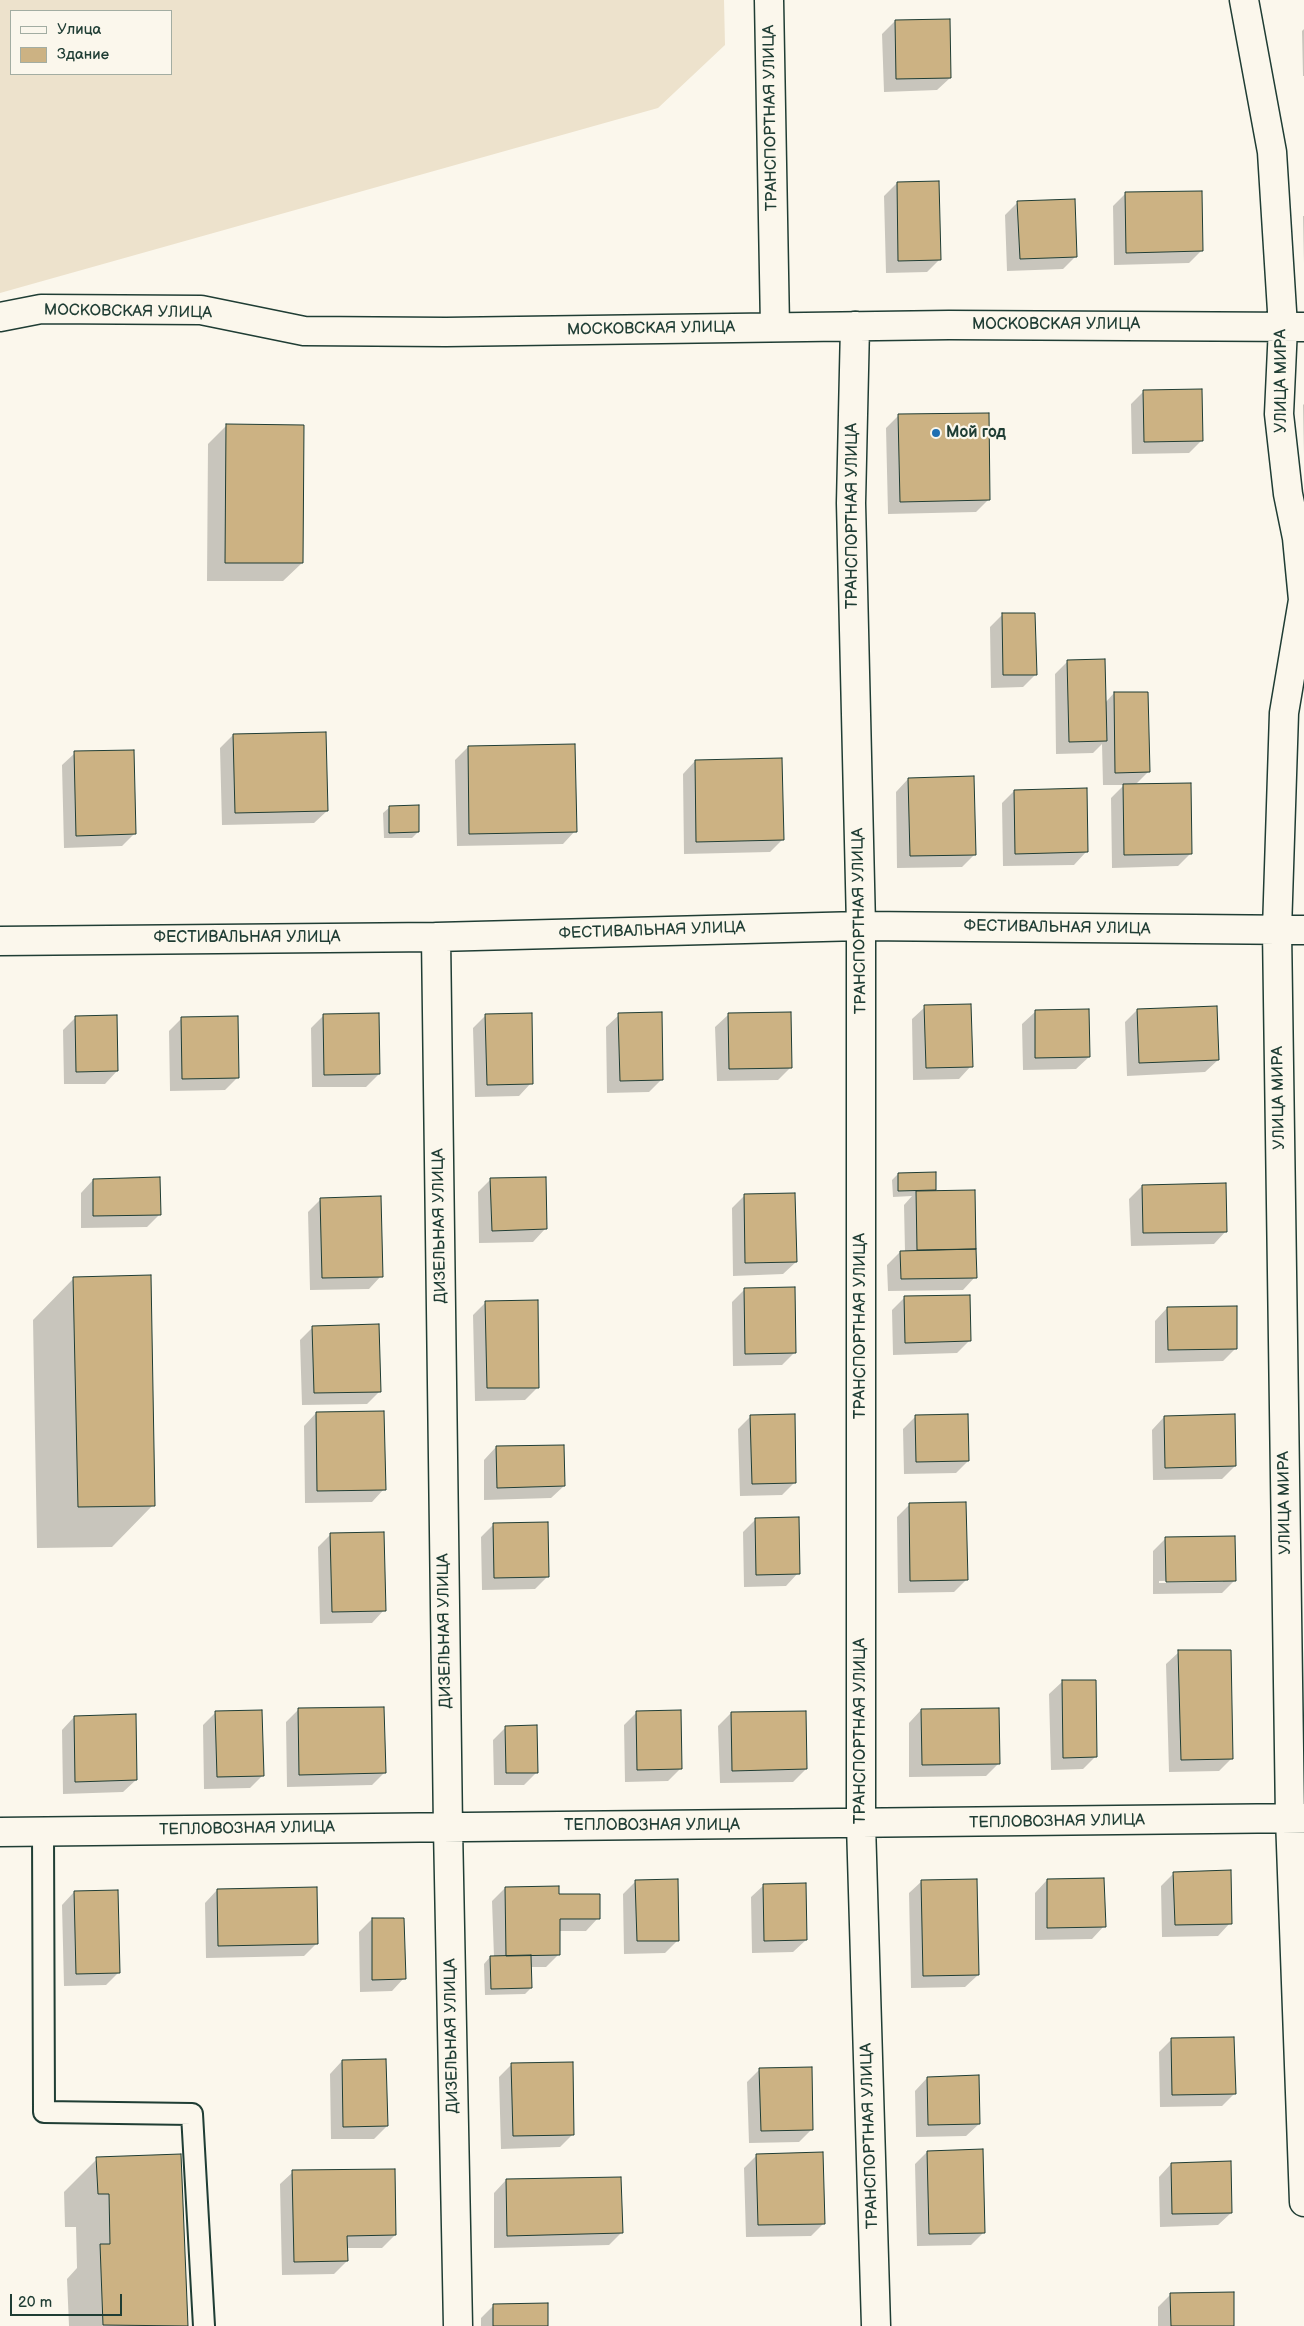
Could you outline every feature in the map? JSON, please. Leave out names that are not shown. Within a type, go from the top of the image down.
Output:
[{"type":"street","name":"ТРАНСПОРТНАЯ УЛИЦА","points":[[769,0],[776,327]]},
{"type":"street","name":"УЛИЦА МИРА","points":[[1244,0],[1272,152],[1293,327],[1279,414],[1288,494],[1297,538],[1303,600],[1284,713],[1277,930],[1304,2202]]},
{"type":"street","name":"МОСКОВСКАЯ УЛИЦА","points":[[0,317],[41,309],[201,310],[304,331],[446,332],[855,326],[1293,327]]},
{"type":"street","name":"ТРАНСПОРТНАЯ УЛИЦА","points":[[855,326],[850,503],[861,926],[861,1824],[876,2326]]},
{"type":"street","name":"ФЕСТИВАЛЬНАЯ УЛИЦА","points":[[0,940],[436,937],[861,926],[1304,930]]},
{"type":"street","name":"ДИЗЕЛЬНАЯ УЛИЦА","points":[[436,937],[448,1828],[458,2326]]},
{"type":"street","name":"ТЕПЛОВОЗНАЯ УЛИЦА","points":[[0,1832],[1297,1818]]},
{"type":"lane","points":[[43,1831],[44,2112],[192,2114],[204,2326]]},
{"type":"shaded area","points":[[0,0],[724,0],[725,45],[658,108],[0,293]]},
{"type":"building","points":[[950,19],[951,78],[896,79],[895,20]]},
{"type":"building","points":[[939,181],[941,260],[898,261],[897,182]]},
{"type":"building","points":[[1202,191],[1203,251],[1126,253],[1125,192]]},
{"type":"building","points":[[1075,199],[1077,257],[1020,259],[1017,201]]},
{"type":"building","points":[[1202,389],[1203,441],[1144,442],[1143,390]]},
{"type":"building","points":[[989,413],[990,500],[900,502],[898,414]]},
{"type":"building","points":[[226,424],[304,425],[303,563],[225,563]]},
{"type":"building","points":[[1002,613],[1035,613],[1037,675],[1003,675]]},
{"type":"building","points":[[1105,659],[1107,741],[1069,742],[1067,660]]},
{"type":"building","points":[[1114,692],[1148,692],[1150,772],[1115,773]]},
{"type":"building","points":[[326,732],[328,811],[235,813],[233,734]]},
{"type":"building","points":[[575,744],[577,832],[469,834],[468,746]]},
{"type":"building","points":[[134,750],[136,834],[76,836],[74,751]]},
{"type":"building","points":[[782,758],[784,840],[696,842],[695,760]]},
{"type":"building","points":[[974,776],[976,855],[910,856],[908,778]]},
{"type":"building","points":[[1191,783],[1192,854],[1124,855],[1123,784]]},
{"type":"building","points":[[1087,788],[1088,852],[1015,854],[1014,790]]},
{"type":"building","points":[[419,805],[419,832],[389,833],[389,806]]},
{"type":"building","points":[[971,1004],[973,1067],[926,1068],[924,1005]]},
{"type":"building","points":[[1217,1006],[1219,1060],[1139,1063],[1137,1009]]},
{"type":"building","points":[[1089,1009],[1090,1057],[1035,1058],[1035,1010]]},
{"type":"building","points":[[662,1012],[663,1080],[620,1081],[618,1013]]},
{"type":"building","points":[[791,1012],[792,1068],[729,1069],[728,1013]]},
{"type":"building","points":[[379,1013],[380,1074],[324,1075],[323,1014]]},
{"type":"building","points":[[532,1013],[533,1084],[487,1085],[485,1014]]},
{"type":"building","points":[[117,1015],[118,1071],[76,1072],[75,1016]]},
{"type":"building","points":[[238,1016],[239,1078],[182,1079],[181,1017]]},
{"type":"building","points":[[936,1172],[936,1190],[898,1191],[898,1173]]},
{"type":"building","points":[[160,1177],[161,1215],[93,1216],[93,1179]]},
{"type":"building","points":[[546,1177],[547,1229],[492,1231],[490,1178]]},
{"type":"building","points":[[1226,1183],[1227,1232],[1143,1233],[1142,1185]]},
{"type":"building","points":[[975,1190],[976,1249],[917,1250],[916,1191]]},
{"type":"building","points":[[795,1193],[797,1262],[745,1263],[744,1194]]},
{"type":"building","points":[[381,1196],[383,1277],[322,1278],[320,1198]]},
{"type":"building","points":[[976,1249],[977,1278],[901,1279],[900,1251]]},
{"type":"building","points":[[151,1275],[155,1506],[78,1507],[73,1277]]},
{"type":"building","points":[[795,1287],[796,1353],[745,1354],[744,1288]]},
{"type":"building","points":[[970,1295],[971,1341],[905,1343],[904,1296]]},
{"type":"building","points":[[538,1300],[539,1388],[487,1388],[485,1301]]},
{"type":"building","points":[[1237,1306],[1237,1349],[1168,1350],[1167,1307]]},
{"type":"building","points":[[379,1324],[381,1392],[314,1393],[312,1326]]},
{"type":"building","points":[[384,1411],[386,1490],[317,1491],[316,1412]]},
{"type":"building","points":[[795,1414],[796,1483],[752,1484],[750,1415]]},
{"type":"building","points":[[968,1414],[969,1461],[916,1462],[915,1415]]},
{"type":"building","points":[[1235,1414],[1236,1466],[1165,1468],[1164,1416]]},
{"type":"building","points":[[564,1445],[565,1486],[497,1488],[496,1446]]},
{"type":"building","points":[[966,1502],[968,1580],[910,1581],[909,1503]]},
{"type":"building","points":[[799,1517],[800,1574],[756,1575],[755,1518]]},
{"type":"building","points":[[548,1522],[549,1577],[494,1578],[493,1523]]},
{"type":"building","points":[[384,1532],[386,1611],[332,1612],[330,1533]]},
{"type":"building","points":[[1235,1536],[1236,1581],[1166,1582],[1165,1537]]},
{"type":"building","points":[[1178,1650],[1231,1650],[1233,1759],[1181,1760]]},
{"type":"building","points":[[1062,1680],[1096,1680],[1097,1757],[1063,1758]]},
{"type":"building","points":[[384,1707],[386,1773],[299,1775],[298,1708]]},
{"type":"building","points":[[999,1708],[1000,1764],[922,1765],[921,1709]]},
{"type":"building","points":[[262,1710],[264,1776],[217,1777],[215,1711]]},
{"type":"building","points":[[681,1710],[682,1769],[637,1770],[636,1711]]},
{"type":"building","points":[[806,1711],[807,1769],[732,1771],[731,1712]]},
{"type":"building","points":[[136,1714],[137,1780],[75,1782],[74,1716]]},
{"type":"building","points":[[537,1725],[538,1773],[506,1773],[505,1726]]},
{"type":"building","points":[[1231,1870],[1232,1924],[1175,1925],[1173,1872]]},
{"type":"building","points":[[1104,1878],[1106,1927],[1047,1928],[1047,1879]]},
{"type":"building","points":[[678,1879],[679,1941],[637,1941],[635,1880]]},
{"type":"building","points":[[977,1879],[979,1975],[923,1976],[921,1880]]},
{"type":"building","points":[[806,1883],[807,1940],[764,1941],[763,1884]]},
{"type":"building","points":[[559,1886],[559,1894],[600,1894],[600,1919],[560,1919],[560,1955],[506,1956],[505,1887]]},
{"type":"building","points":[[317,1887],[318,1944],[218,1946],[217,1889]]},
{"type":"building","points":[[118,1890],[120,1973],[76,1974],[74,1891]]},
{"type":"building","points":[[372,1918],[404,1918],[406,1979],[372,1980]]},
{"type":"building","points":[[531,1955],[532,1988],[491,1989],[490,1956]]},
{"type":"building","points":[[1234,2037],[1236,2094],[1172,2095],[1171,2038]]},
{"type":"building","points":[[386,2059],[388,2126],[343,2127],[342,2060]]},
{"type":"building","points":[[573,2062],[574,2135],[513,2136],[511,2063]]},
{"type":"building","points":[[812,2067],[813,2130],[761,2131],[759,2068]]},
{"type":"building","points":[[979,2075],[980,2124],[928,2125],[927,2077]]},
{"type":"building","points":[[983,2149],[985,2233],[929,2234],[927,2151]]},
{"type":"building","points":[[823,2152],[825,2224],[758,2225],[756,2154]]},
{"type":"building","points":[[181,2154],[188,2326],[103,2325],[100,2244],[110,2244],[109,2194],[98,2194],[96,2157]]},
{"type":"building","points":[[1231,2161],[1232,2213],[1172,2214],[1171,2163]]},
{"type":"building","points":[[395,2169],[396,2235],[347,2236],[348,2261],[294,2262],[292,2170]]},
{"type":"building","points":[[621,2177],[623,2233],[507,2236],[506,2179]]},
{"type":"building","points":[[1234,2292],[1234,2326],[1171,2326],[1170,2293]]},
{"type":"building","points":[[548,2303],[548,2326],[493,2326],[493,2304]]},
{"type":"place","name":"Мой год","points":[[936,433]]}]
